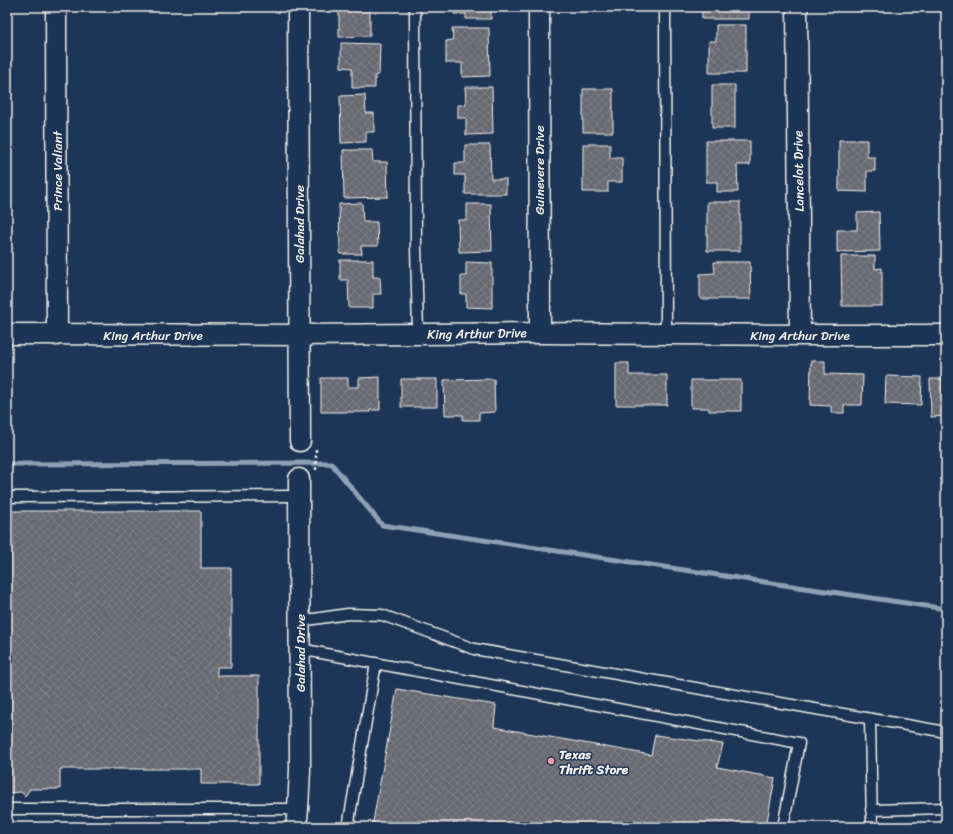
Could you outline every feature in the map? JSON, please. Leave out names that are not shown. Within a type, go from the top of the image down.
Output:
[{"type":"street","name":"Prince Valiant","points":[[56,7],[57,335]]},
{"type":"street","name":"Galahad Drive","points":[[298,7],[300,441]]},
{"type":"street","name":"Guinevere Drive","points":[[539,7],[540,333]]},
{"type":"street","name":"Lancelot Drive","points":[[797,7],[800,335]]},
{"type":"street","name":"King Arthur Drive","points":[[7,334],[299,335],[540,333],[946,335]]},
{"type":"street","name":"Galahad Drive","points":[[297,818],[300,770],[300,621],[305,483]]},
{"type":"lane","points":[[415,7],[418,334]]},
{"type":"lane","points":[[665,7],[666,334]]},
{"type":"lane","points":[[7,498],[305,483]]},
{"type":"lane","points":[[300,621],[348,614],[382,615],[474,649],[946,732]]},
{"type":"lane","points":[[300,649],[799,743],[783,827]]},
{"type":"lane","points":[[348,827],[376,663]]},
{"type":"lane","points":[[870,719],[872,827]]},
{"type":"lane","points":[[872,810],[946,808]]},
{"type":"lane","points":[[7,809],[297,818]]},
{"type":"path","points":[[305,483],[316,453]]},
{"type":"building","points":[[339,7],[370,8],[370,36],[339,37]]},
{"type":"building","points":[[454,7],[491,7],[491,19],[466,19],[466,14],[454,14]]},
{"type":"building","points":[[702,7],[749,7],[749,19],[702,19]]},
{"type":"building","points":[[716,25],[746,25],[746,73],[709,73],[709,41],[716,41]]},
{"type":"building","points":[[452,28],[489,28],[490,76],[462,77],[462,63],[446,63],[446,41],[453,40]]},
{"type":"building","points":[[341,43],[380,44],[379,75],[375,75],[375,88],[352,88],[352,68],[341,67]]},
{"type":"building","points":[[712,85],[735,85],[735,128],[712,128]]},
{"type":"building","points":[[465,87],[492,87],[493,134],[466,135],[466,118],[458,118],[458,105],[466,105]]},
{"type":"building","points":[[583,89],[613,89],[613,132],[583,132]]},
{"type":"building","points":[[365,95],[366,113],[374,113],[374,132],[366,132],[366,142],[341,143],[340,96]]},
{"type":"building","points":[[839,140],[867,140],[867,157],[875,157],[875,171],[867,171],[867,192],[839,191]]},
{"type":"building","points":[[706,141],[750,141],[750,165],[737,165],[738,192],[717,192],[717,182],[706,182]]},
{"type":"building","points":[[583,144],[610,144],[610,158],[622,158],[622,182],[608,182],[608,192],[583,192]]},
{"type":"building","points":[[465,145],[490,145],[491,179],[506,179],[506,194],[465,194],[465,175],[455,175],[455,163],[465,163]]},
{"type":"building","points":[[343,150],[372,150],[373,162],[387,162],[388,197],[344,198]]},
{"type":"building","points":[[707,202],[740,202],[740,251],[707,251]]},
{"type":"building","points":[[362,203],[363,222],[377,222],[378,246],[361,246],[362,254],[340,254],[339,204]]},
{"type":"building","points":[[467,204],[491,204],[492,251],[459,252],[458,220],[467,220]]},
{"type":"building","points":[[879,212],[880,251],[837,252],[837,230],[857,230],[857,213]]},
{"type":"building","points":[[841,256],[875,256],[875,269],[882,268],[882,306],[842,306]]},
{"type":"building","points":[[340,260],[373,260],[373,277],[380,277],[381,294],[373,294],[373,308],[349,308],[348,280],[340,280]]},
{"type":"building","points":[[466,262],[492,263],[492,308],[466,307],[466,294],[461,294],[461,276],[466,276]]},
{"type":"building","points":[[714,262],[750,262],[751,299],[700,299],[700,274],[715,273]]},
{"type":"building","points":[[811,361],[825,361],[825,374],[863,375],[862,405],[844,405],[844,413],[831,413],[831,406],[810,405]]},
{"type":"building","points":[[616,363],[629,363],[629,375],[667,375],[667,405],[616,405]]},
{"type":"building","points":[[886,376],[922,377],[921,405],[885,404]]},
{"type":"building","points":[[380,377],[380,410],[370,410],[370,412],[321,412],[321,378],[348,378],[348,387],[359,387],[359,378]]},
{"type":"building","points":[[401,379],[437,379],[437,407],[401,407]]},
{"type":"building","points":[[494,379],[495,412],[479,413],[479,420],[463,420],[463,415],[445,415],[444,380]]},
{"type":"building","points":[[930,379],[946,379],[946,416],[931,417]]},
{"type":"building","points":[[691,380],[741,380],[741,411],[709,411],[709,408],[691,408]]},
{"type":"building","points":[[7,511],[201,511],[201,568],[231,568],[231,667],[217,667],[217,676],[259,676],[259,784],[201,784],[201,769],[60,769],[60,789],[30,789],[25,796],[21,792],[7,793]]},
{"type":"building","name":"Texas Thrift Store","points":[[397,689],[496,705],[494,727],[651,755],[655,735],[723,744],[717,767],[775,778],[766,827],[372,827]]},
{"type":"waterway","points":[[9,464],[331,463],[382,525],[946,609]]},
{"type":"place","name":"Texas Thrift Store","points":[[551,761]]}]
